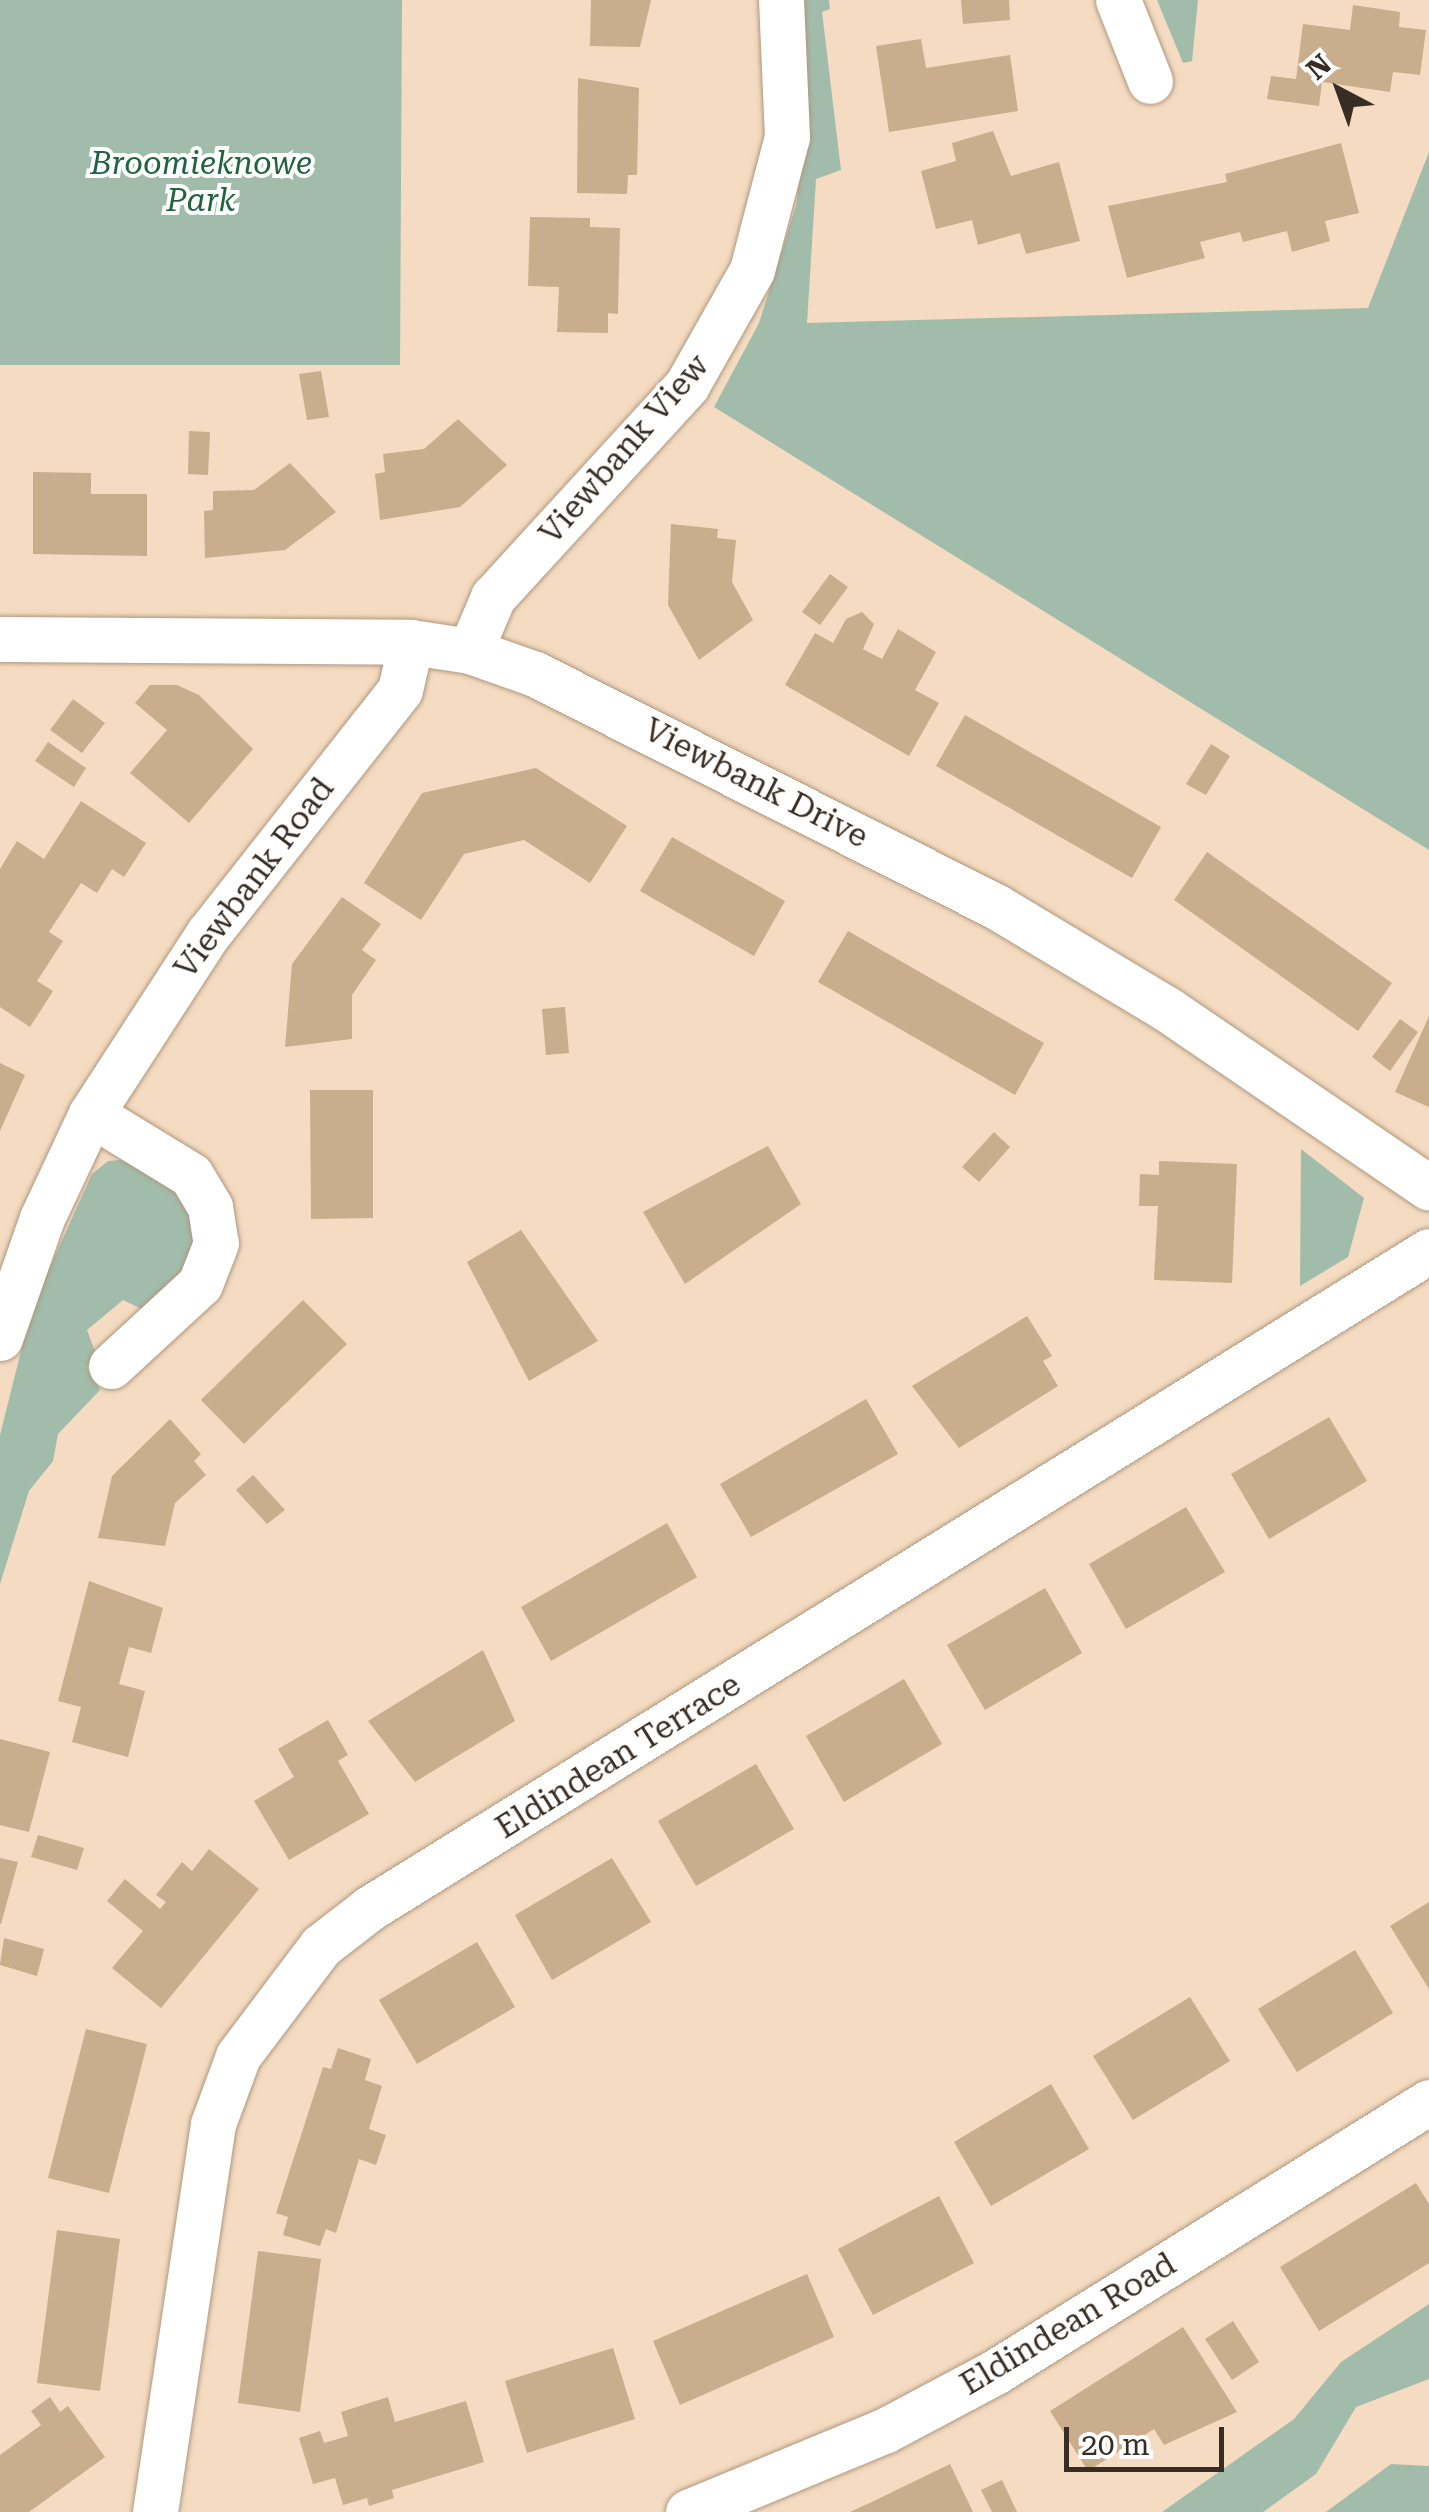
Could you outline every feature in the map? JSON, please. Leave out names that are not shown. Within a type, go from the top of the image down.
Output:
[{"type":"street","name":"Viewbank View","points":[[470,650],[493,598],[687,385],[752,270],[787,137],[781,0]]},
{"type":"street","points":[[1118,0],[1150,82]]},
{"type":"street","name":"Viewbank Drive","points":[[0,640],[410,642],[470,650],[596,702],[997,907],[1168,1010],[1429,1188]]},
{"type":"street","name":"Viewbank Road","points":[[0,1338],[42,1218],[91,1114],[208,934],[400,690],[410,642]]},
{"type":"street","points":[[91,1114],[192,1175],[210,1208],[216,1243],[200,1284],[111,1366]]},
{"type":"street","name":"Eldindean Terrace","points":[[156,2512],[213,2124],[238,2056],[321,1946],[370,1908],[1290,1344],[1429,1251]]},
{"type":"street","name":"Eldindean Road","points":[[688,2512],[884,2431],[994,2372],[1429,2102]]},
{"type":"green space","name":"Broomieknowe Park","points":[[0,0],[402,0],[400,365],[0,365]]},
{"type":"green space","points":[[799,0],[829,0],[830,9],[822,12],[841,170],[816,179],[807,323],[1368,308],[1429,152],[1429,850],[714,407],[759,323],[796,206],[806,131]]},
{"type":"green space","points":[[1157,0],[1198,0],[1192,61],[1183,63]]},
{"type":"green space","points":[[1301,1149],[1364,1198],[1348,1257],[1300,1286]]},
{"type":"green space","points":[[131,1159],[179,1186],[202,1244],[150,1313],[123,1300],[87,1330],[97,1357],[87,1367],[100,1390],[58,1434],[53,1461],[29,1491],[0,1584],[0,1435],[32,1307],[92,1174],[108,1161]]},
{"type":"green space","points":[[1429,2304],[1429,2379],[1356,2407],[1316,2474],[1263,2512],[1162,2512],[1294,2419],[1341,2362]]},
{"type":"green space","points":[[1391,2464],[1429,2466],[1429,2512],[1326,2512]]},
{"type":"building","points":[[591,0],[651,0],[640,47],[590,46]]},
{"type":"building","points":[[961,0],[1009,0],[1010,20],[963,24]]},
{"type":"building","points":[[1353,5],[1400,12],[1399,27],[1426,30],[1420,75],[1393,72],[1390,92],[1322,82],[1319,106],[1267,99],[1271,76],[1296,79],[1303,24],[1350,30]]},
{"type":"building","points":[[921,39],[926,68],[1010,55],[1018,111],[889,132],[876,46]]},
{"type":"building","points":[[578,78],[639,88],[637,175],[628,175],[627,194],[577,193]]},
{"type":"building","points":[[993,131],[1011,176],[1059,162],[1080,241],[1026,254],[1020,233],[978,245],[972,220],[936,229],[921,171],[956,161],[952,143]]},
{"type":"building","points":[[1341,143],[1359,213],[1325,221],[1330,241],[1292,252],[1287,231],[1243,242],[1240,232],[1200,242],[1205,258],[1127,278],[1108,206],[1227,182],[1225,174]]},
{"type":"building","points":[[530,217],[590,218],[590,227],[620,228],[618,314],[608,313],[608,333],[557,332],[559,287],[528,286]]},
{"type":"building","points":[[321,371],[329,417],[307,420],[299,374]]},
{"type":"building","points":[[458,419],[507,465],[460,507],[380,520],[375,474],[385,472],[383,454],[424,449]]},
{"type":"building","points":[[189,431],[210,432],[208,475],[188,474]]},
{"type":"building","points":[[290,463],[336,512],[285,550],[205,558],[204,511],[213,510],[213,491],[254,490]]},
{"type":"building","points":[[33,472],[91,473],[91,494],[147,494],[147,556],[33,554]]},
{"type":"building","points":[[671,524],[718,529],[717,538],[736,540],[732,582],[753,620],[699,660],[668,605]]},
{"type":"building","points":[[830,574],[848,587],[820,625],[802,612]]},
{"type":"building","points":[[862,612],[874,624],[863,649],[882,659],[898,629],[936,652],[915,690],[939,703],[909,756],[785,685],[815,633],[833,643],[846,619]]},
{"type":"building","points":[[150,685],[177,685],[199,695],[253,749],[189,823],[130,773],[167,730],[135,703]]},
{"type":"building","points":[[73,699],[105,723],[82,753],[50,730]]},
{"type":"building","points":[[965,715],[1161,827],[1132,878],[936,766]]},
{"type":"building","points":[[48,742],[86,768],[74,787],[35,761]]},
{"type":"building","points":[[1211,744],[1230,756],[1206,795],[1186,784]]},
{"type":"building","points":[[536,768],[627,826],[590,883],[524,840],[464,854],[421,920],[364,883],[422,793]]},
{"type":"building","points":[[81,801],[146,843],[124,877],[112,869],[97,893],[81,883],[49,932],[63,941],[37,981],[53,991],[30,1027],[0,1007],[0,869],[17,841],[44,859]]},
{"type":"building","points":[[672,837],[785,901],[754,956],[640,891]]},
{"type":"building","points":[[1207,852],[1392,983],[1358,1031],[1174,900]]},
{"type":"building","points":[[342,897],[381,924],[362,950],[376,960],[352,995],[352,1039],[285,1047],[292,964]]},
{"type":"building","points":[[848,931],[1044,1043],[1015,1095],[818,982]]},
{"type":"building","points":[[565,1007],[569,1053],[546,1055],[542,1009]]},
{"type":"building","points":[[1429,1016],[1429,1107],[1395,1092]]},
{"type":"building","points":[[1400,1019],[1418,1032],[1390,1071],[1372,1057]]},
{"type":"building","points":[[0,1063],[25,1075],[0,1131]]},
{"type":"building","points":[[310,1090],[373,1090],[373,1218],[311,1219]]},
{"type":"building","points":[[994,1132],[1010,1147],[979,1182],[962,1167]]},
{"type":"building","points":[[768,1146],[801,1204],[685,1284],[643,1212]]},
{"type":"building","points":[[1159,1161],[1237,1164],[1232,1283],[1154,1280],[1158,1206],[1139,1206],[1140,1174],[1159,1175]]},
{"type":"building","points":[[521,1230],[598,1341],[529,1381],[467,1262]]},
{"type":"building","points":[[303,1300],[347,1344],[244,1444],[201,1400]]},
{"type":"building","points":[[1027,1316],[1052,1356],[1043,1361],[1058,1386],[959,1448],[912,1386]]},
{"type":"building","points":[[866,1399],[898,1454],[751,1537],[720,1484]]},
{"type":"building","points":[[1329,1417],[1367,1481],[1269,1539],[1231,1474]]},
{"type":"building","points":[[170,1419],[201,1454],[194,1461],[206,1475],[175,1503],[165,1546],[98,1538],[112,1476]]},
{"type":"building","points":[[253,1475],[285,1510],[267,1524],[236,1490]]},
{"type":"building","points":[[1186,1507],[1225,1572],[1126,1629],[1089,1564]]},
{"type":"building","points":[[667,1523],[697,1577],[551,1661],[521,1607]]},
{"type":"building","points":[[89,1581],[163,1608],[151,1653],[129,1647],[119,1684],[145,1691],[128,1757],[72,1742],[81,1707],[58,1701]]},
{"type":"building","points":[[1045,1588],[1082,1653],[985,1710],[947,1645]]},
{"type":"building","points":[[483,1650],[515,1721],[415,1782],[368,1721]]},
{"type":"building","points":[[904,1679],[942,1744],[844,1802],[806,1736]]},
{"type":"building","points":[[328,1720],[348,1755],[338,1761],[369,1814],[289,1860],[254,1801],[294,1777],[278,1749]]},
{"type":"building","points":[[0,1739],[50,1752],[29,1832],[0,1825]]},
{"type":"building","points":[[756,1764],[794,1829],[696,1886],[658,1821]]},
{"type":"building","points":[[38,1835],[84,1848],[77,1870],[31,1857]]},
{"type":"building","points":[[209,1849],[259,1889],[161,2008],[112,1968],[143,1931],[107,1901],[125,1879],[160,1909],[166,1902],[156,1895],[182,1862],[192,1871]]},
{"type":"building","points":[[0,1858],[18,1862],[1,1924],[0,1924]]},
{"type":"building","points":[[612,1858],[651,1922],[552,1980],[515,1915]]},
{"type":"building","points":[[1429,1902],[1429,1989],[1390,1926]]},
{"type":"building","points":[[4,1938],[44,1949],[37,1976],[0,1965]]},
{"type":"building","points":[[477,1942],[515,2007],[417,2064],[379,2000]]},
{"type":"building","points":[[1355,1950],[1393,2013],[1297,2072],[1258,2009]]},
{"type":"building","points":[[1190,1997],[1230,2061],[1133,2120],[1093,2056]]},
{"type":"building","points":[[86,2029],[147,2044],[109,2193],[48,2178]]},
{"type":"building","points":[[338,2048],[371,2059],[365,2080],[382,2086],[369,2129],[386,2135],[376,2165],[359,2159],[336,2233],[326,2229],[320,2246],[283,2235],[288,2217],[276,2213],[323,2067],[331,2069]]},
{"type":"building","points":[[1051,2084],[1089,2149],[991,2206],[954,2142]]},
{"type":"building","points":[[1416,2183],[1429,2204],[1429,2263],[1319,2331],[1280,2267]]},
{"type":"building","points":[[939,2196],[974,2263],[873,2315],[838,2249]]},
{"type":"building","points":[[57,2230],[120,2239],[100,2391],[37,2383]]},
{"type":"building","points":[[258,2251],[321,2259],[300,2412],[238,2403]]},
{"type":"building","points":[[807,2274],[834,2337],[680,2405],[653,2341]]},
{"type":"building","points":[[1233,2321],[1259,2362],[1232,2380],[1205,2339]]},
{"type":"building","points":[[1183,2327],[1237,2412],[1164,2445],[1154,2429],[1088,2471],[1050,2411]]},
{"type":"building","points":[[613,2348],[635,2419],[527,2453],[505,2381]]},
{"type":"building","points":[[50,2397],[60,2412],[68,2406],[105,2457],[29,2512],[0,2512],[0,2455],[41,2425],[31,2411]]},
{"type":"building","points":[[388,2397],[395,2422],[466,2401],[484,2462],[392,2490],[394,2498],[369,2506],[367,2498],[343,2505],[335,2478],[313,2484],[299,2438],[320,2431],[324,2443],[348,2436],[341,2412]]},
{"type":"building","points":[[950,2464],[973,2512],[850,2512],[878,2499]]},
{"type":"building","points":[[1002,2480],[1017,2512],[992,2512],[981,2490]]}]
